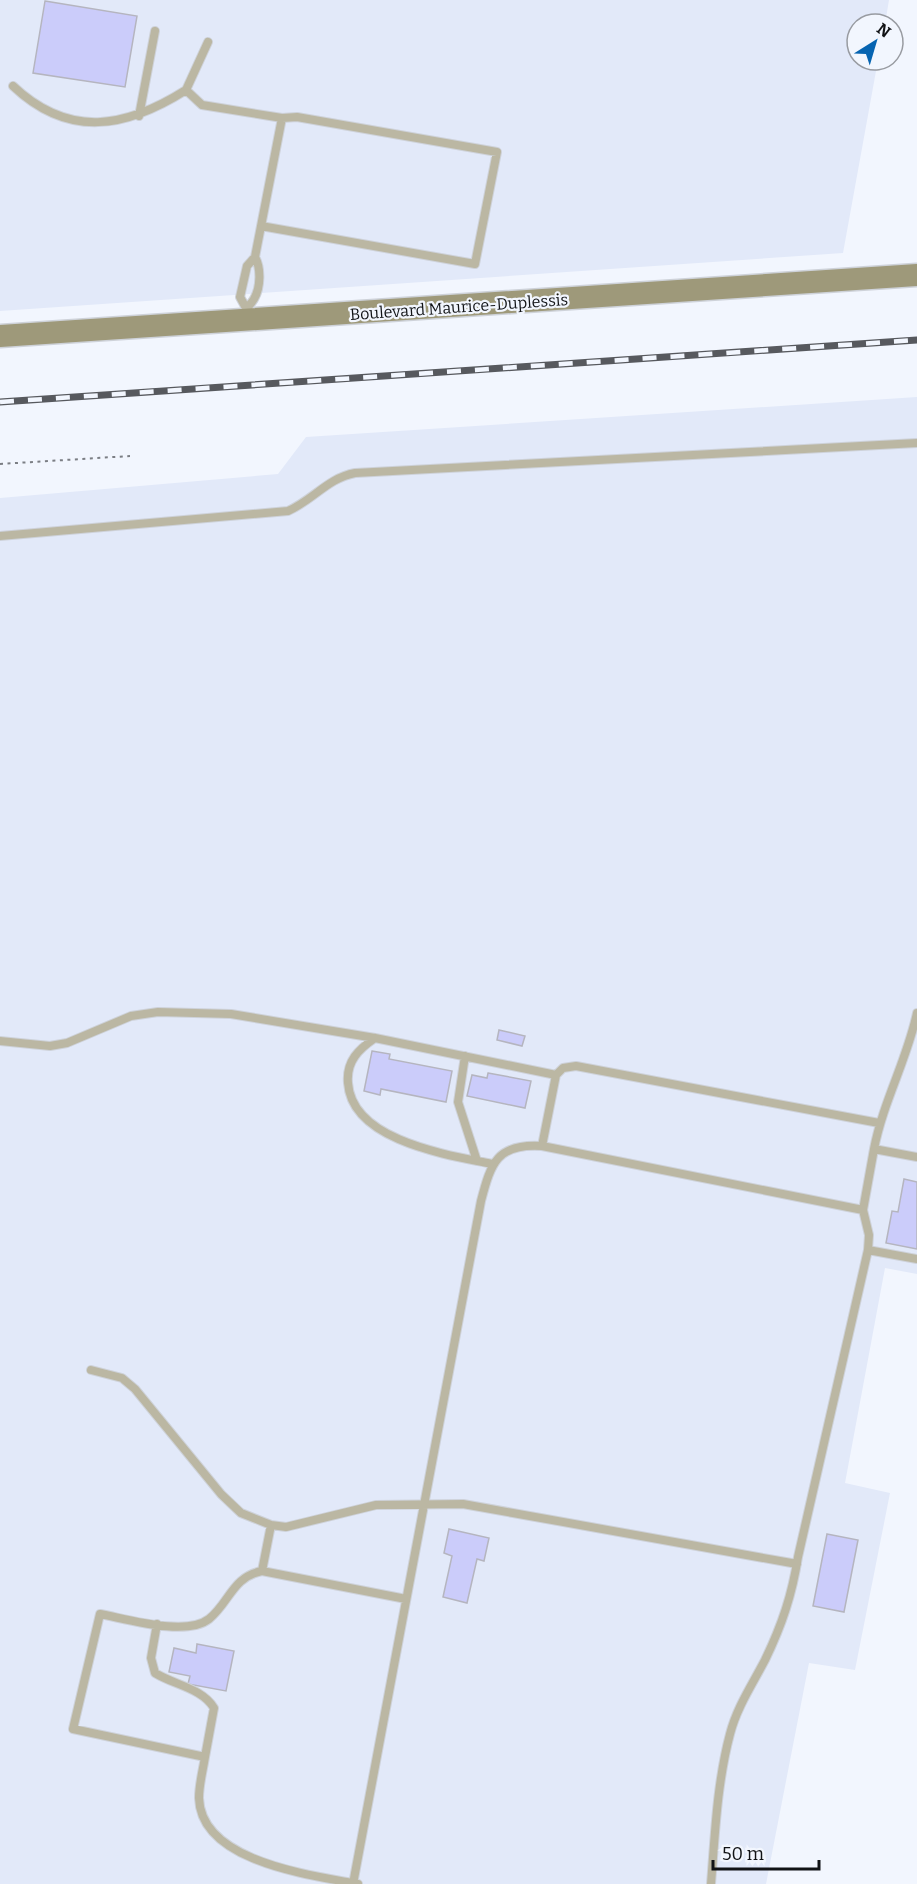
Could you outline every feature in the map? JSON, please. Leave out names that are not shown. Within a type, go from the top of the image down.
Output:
[{"type":"street","name":"Boulevard Maurice-Duplessis","points":[[0,336],[245,314],[917,275]]},
{"type":"lane","points":[[139,116],[155,31]]},
{"type":"lane","points":[[14,86],[31,102],[54,115],[81,121],[118,122],[139,116],[186,90],[208,42]]},
{"type":"lane","points":[[186,90],[202,105],[282,118],[297,117],[496,152],[475,264],[261,226]]},
{"type":"lane","points":[[245,314],[240,297],[247,266],[255,257],[282,118]]},
{"type":"lane","points":[[245,314],[254,299],[261,268],[255,257]]},
{"type":"lane","points":[[0,536],[281,512],[298,506],[332,480],[356,473],[917,442]]},
{"type":"lane","points":[[0,1041],[50,1046],[67,1043],[131,1017],[158,1012],[231,1014],[375,1038],[556,1075]]},
{"type":"lane","points":[[711,1884],[717,1806],[730,1734],[746,1691],[764,1661],[792,1596],[797,1564],[868,1250],[869,1235],[863,1210],[879,1123],[907,1052],[917,1013]]},
{"type":"lane","points":[[375,1038],[360,1048],[349,1067],[348,1088],[357,1109],[396,1138],[419,1147],[493,1164]]},
{"type":"lane","points":[[465,1056],[458,1102],[477,1161]]},
{"type":"lane","points":[[542,1146],[556,1075],[563,1068],[576,1066],[879,1123]]},
{"type":"lane","points":[[158,1624],[151,1658],[155,1673],[198,1693],[209,1700],[214,1708],[199,1799],[203,1815],[211,1831],[225,1842],[271,1865],[310,1876],[355,1884],[481,1201],[493,1164],[514,1147],[542,1146],[863,1210]]},
{"type":"lane","points":[[874,1149],[917,1156]]},
{"type":"lane","points":[[868,1250],[917,1259]]},
{"type":"lane","points":[[91,1371],[122,1378],[135,1389],[221,1494],[241,1513],[271,1525],[286,1527],[376,1505],[463,1504],[797,1564]]},
{"type":"lane","points":[[262,1570],[271,1525]]},
{"type":"lane","points":[[205,1756],[73,1729],[100,1614],[178,1628],[194,1626],[208,1619],[238,1581],[249,1573],[262,1570],[406,1599]]},
{"type":"path","points":[[0,464],[130,456]]},
{"type":"shaded area","points":[[0,0],[889,0],[887,12],[845,12],[845,72],[876,72],[843,253],[0,311]]},
{"type":"shaded area","points":[[917,397],[917,1274],[885,1268],[845,1483],[890,1493],[855,1670],[809,1663],[766,1884],[0,1884],[0,498],[278,474],[306,437]]},
{"type":"building","points":[[45,1],[137,16],[125,87],[33,73]]},
{"type":"building","points":[[499,1030],[525,1036],[522,1046],[497,1040]]},
{"type":"building","points":[[372,1051],[390,1054],[389,1059],[452,1071],[446,1102],[381,1089],[380,1095],[364,1091]]},
{"type":"building","points":[[488,1073],[531,1081],[525,1108],[467,1096],[472,1075],[487,1078]]},
{"type":"building","points":[[904,1179],[917,1182],[917,1249],[886,1243],[892,1211],[898,1212]]},
{"type":"building","points":[[449,1529],[489,1538],[484,1561],[477,1559],[467,1603],[443,1597],[452,1556],[444,1553]]},
{"type":"building","points":[[827,1534],[858,1540],[844,1612],[813,1606]]},
{"type":"building","points":[[197,1644],[234,1651],[226,1691],[188,1684],[190,1676],[169,1672],[174,1648],[196,1653]]},
{"type":"railway","points":[[0,402],[917,340]]}]
